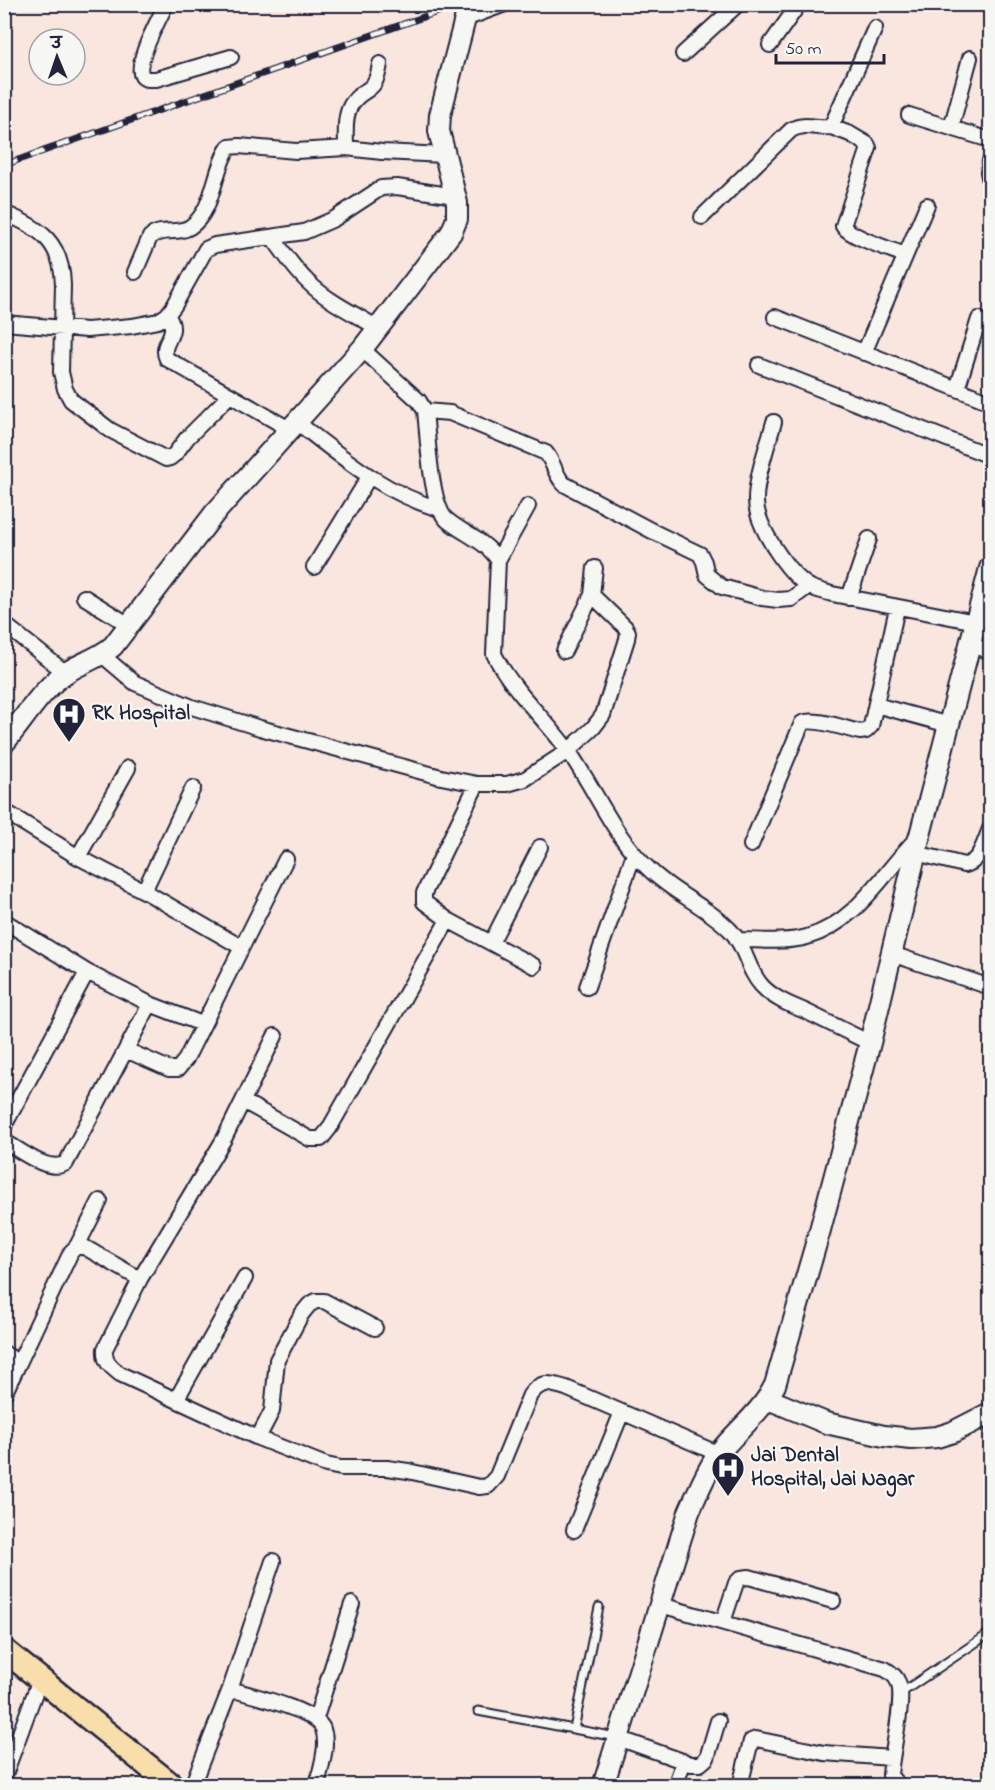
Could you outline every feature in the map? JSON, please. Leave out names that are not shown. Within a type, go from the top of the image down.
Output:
[{"type":"main road","points":[[4,743],[49,688],[66,673],[102,656],[113,646],[220,506],[362,350],[451,233],[457,219],[455,196],[440,131],[440,115],[465,19]]},
{"type":"main road","points":[[603,1785],[689,1512],[704,1477],[719,1454],[768,1399],[776,1385],[870,1043],[918,844],[990,568]]},
{"type":"main road","points":[[768,1399],[800,1410],[820,1421],[885,1436],[911,1439],[936,1437],[953,1432],[990,1414]]},
{"type":"main road","points":[[4,1650],[173,1785]]},
{"type":"street","points":[[166,4],[143,56],[142,76],[147,79],[156,79],[231,57]]},
{"type":"street","points":[[465,19],[505,4]]},
{"type":"street","points":[[683,54],[738,4]]},
{"type":"street","points":[[770,45],[799,4]]},
{"type":"street","points":[[831,128],[875,28]]},
{"type":"street","points":[[951,128],[970,58]]},
{"type":"street","points":[[346,148],[348,112],[357,99],[375,83],[380,64]]},
{"type":"street","points":[[909,115],[990,140]]},
{"type":"street","points":[[702,218],[791,130],[799,125],[822,129],[831,128],[862,140],[868,148],[843,226],[855,235],[905,255]]},
{"type":"street","points":[[135,272],[150,237],[154,233],[182,230],[190,227],[199,218],[207,203],[223,156],[229,147],[296,151],[346,148],[445,155]]},
{"type":"street","points":[[990,161],[988,172],[990,182]]},
{"type":"street","points":[[4,323],[87,330],[158,321],[174,306],[206,249],[304,232],[325,224],[381,188],[397,187],[455,196]]},
{"type":"street","points":[[864,352],[927,205]]},
{"type":"street","points":[[4,213],[22,220],[44,235],[59,255],[63,270],[61,380],[71,400],[110,430],[159,456],[171,458],[187,438],[230,395]]},
{"type":"street","points":[[273,238],[291,264],[309,284],[337,304],[378,328]]},
{"type":"street","points":[[166,315],[173,326],[173,332],[165,350],[167,359],[230,395],[294,426],[369,477],[423,505],[440,509]]},
{"type":"street","points":[[775,317],[990,402]]},
{"type":"street","points":[[957,389],[979,319]]},
{"type":"street","points":[[362,350],[419,401],[425,411],[435,495],[444,518],[479,541],[494,553],[498,560]]},
{"type":"street","points":[[759,365],[990,456]]},
{"type":"street","points":[[425,411],[450,413],[546,453],[558,478],[564,484],[700,554],[707,575],[722,587],[778,600],[791,599],[809,586]]},
{"type":"street","points":[[774,422],[756,492],[757,514],[783,559],[797,577],[820,591],[976,622]]},
{"type":"street","points":[[314,567],[369,477]]},
{"type":"street","points":[[528,506],[498,560],[494,654],[524,699],[568,751],[616,831],[634,854],[652,873],[732,932],[750,970],[762,987],[780,1000],[870,1043]]},
{"type":"street","points":[[849,598],[869,539]]},
{"type":"street","points":[[564,651],[592,595],[595,568]]},
{"type":"street","points":[[102,656],[135,683],[192,707],[441,777],[477,784],[507,784],[525,779],[568,751],[593,728],[603,715],[628,632],[592,595]]},
{"type":"street","points":[[84,597],[129,625]]},
{"type":"street","points":[[752,845],[802,723],[807,721],[860,732],[866,731],[871,726],[897,608]]},
{"type":"street","points":[[4,624],[66,673]]},
{"type":"street","points":[[970,644],[990,652]]},
{"type":"street","points":[[876,705],[949,725]]},
{"type":"street","points":[[78,857],[128,768]]},
{"type":"street","points":[[477,784],[424,893],[424,903],[448,920],[534,966]]},
{"type":"street","points":[[144,891],[193,788]]},
{"type":"street","points":[[4,811],[78,857],[144,891],[241,947]]},
{"type":"street","points":[[737,940],[808,937],[836,923],[865,898],[918,844],[964,865],[971,864],[976,860],[990,829]]},
{"type":"street","points":[[491,943],[540,847]]},
{"type":"street","points":[[587,987],[634,854]]},
{"type":"street","points":[[126,1050],[169,1069],[178,1069],[186,1059],[286,859]]},
{"type":"street","points":[[243,1101],[310,1139],[321,1138],[329,1129],[448,920]]},
{"type":"street","points":[[4,921],[87,972],[150,1004],[202,1024]]},
{"type":"street","points":[[891,954],[990,984]]},
{"type":"street","points":[[4,1126],[87,972]]},
{"type":"street","points":[[4,1140],[48,1166],[59,1167],[66,1163],[150,1004]]},
{"type":"street","points":[[275,1036],[224,1138],[140,1279],[105,1349],[104,1358],[108,1365],[120,1374],[258,1438],[326,1465],[341,1468],[387,1468],[479,1487],[488,1486],[497,1476],[530,1395],[536,1387],[543,1384],[553,1384],[719,1454]]},
{"type":"street","points":[[4,1394],[71,1252],[77,1246],[100,1201]]},
{"type":"street","points":[[77,1246],[86,1248],[140,1279]]},
{"type":"street","points":[[176,1400],[245,1278]]},
{"type":"street","points":[[258,1438],[272,1410],[277,1360],[301,1315],[309,1305],[316,1301],[324,1301],[375,1328]]},
{"type":"street","points":[[4,1353],[20,1363]]},
{"type":"street","points":[[574,1530],[622,1412]]},
{"type":"street","points":[[192,1785],[230,1689],[273,1561]]},
{"type":"street","points":[[723,1622],[736,1583],[741,1578],[759,1580],[833,1601]]},
{"type":"street","points":[[316,1719],[352,1604]]},
{"type":"street","points":[[661,1605],[885,1669],[892,1673],[898,1681],[901,1694],[890,1776],[899,1785]]},
{"type":"street","points":[[4,1777],[40,1678]]},
{"type":"street","points":[[230,1689],[278,1703],[316,1719],[323,1729],[325,1746],[317,1785]]},
{"type":"street","points":[[618,1738],[684,1761],[700,1764],[707,1758],[718,1721]]},
{"type":"street","points":[[740,1785],[747,1752],[751,1741],[756,1739],[824,1753],[891,1758]]},
{"type":"street","points":[[675,1785],[684,1761]]},
{"type":"lane","points":[[990,1414],[990,1440]]},
{"type":"lane","points":[[574,1729],[599,1607]]},
{"type":"lane","points":[[901,1694],[990,1633]]},
{"type":"lane","points":[[478,1711],[618,1738]]},
{"type":"railway","points":[[4,165],[460,4]]},
{"type":"place","name":"RK Hospital","points":[[69,743]]},
{"type":"place","name":"Jai Dental Hospital, Jai Nagar","points":[[728,1497]]}]
